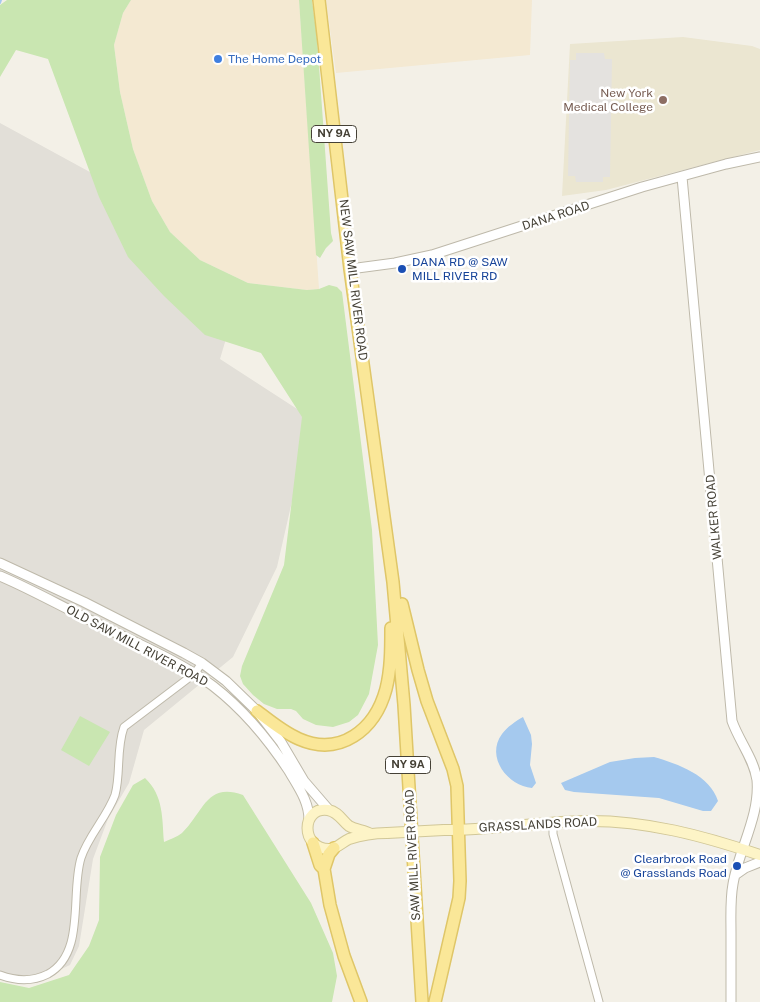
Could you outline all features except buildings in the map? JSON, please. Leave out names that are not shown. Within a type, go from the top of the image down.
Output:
[{"type":"main road","name":"NEW SAW MILL RIVER ROAD","points":[[319,0],[350,269],[390,558]]},
{"type":"main road","points":[[257,711],[300,740],[316,744],[332,744],[346,741],[359,734],[370,722],[379,708],[386,691],[392,655],[390,558]]},
{"type":"main road","points":[[390,558],[427,701],[453,769],[457,786],[459,898],[435,1002]]},
{"type":"main road","name":"SAW MILL RIVER ROAD","points":[[390,558],[404,704],[422,1002]]},
{"type":"main road","points":[[309,820],[315,813],[329,810]]},
{"type":"main road","name":"OLD SAW MILL RIVER ROAD","points":[[329,810],[338,814],[351,827],[371,834]]},
{"type":"main road","name":"OLD SAW MILL RIVER ROAD","points":[[309,820],[307,834],[313,843]]},
{"type":"main road","name":"GRASSLANDS ROAD","points":[[371,834],[585,821],[634,823],[705,838],[760,855]]},
{"type":"main road","points":[[324,869],[329,854],[338,845],[346,829],[344,822]]},
{"type":"main road","points":[[313,843],[322,848],[338,845],[371,834]]},
{"type":"main road","points":[[313,843],[320,864],[324,869],[336,929],[362,1002]]},
{"type":"street","name":"DANA ROAD","points":[[350,269],[395,263],[432,255],[642,187],[726,164],[760,157]]},
{"type":"street","name":"WALKER ROAD","points":[[682,177],[732,721],[737,736],[753,765],[757,779],[758,795],[735,875],[731,903],[731,1002]]},
{"type":"street","name":"OLD SAW MILL RIVER ROAD","points":[[0,563],[84,602],[202,664],[226,681],[257,711],[281,742],[304,781],[329,810]]},
{"type":"street","name":"OLD SAW MILL RIVER ROAD","points":[[0,576],[26,587],[194,674],[213,686],[235,705],[267,740],[304,795],[309,820]]},
{"type":"street","points":[[0,975],[10,979],[40,978],[53,971],[63,962],[72,941],[81,858],[115,793],[121,737],[124,727],[194,674],[202,664]]},
{"type":"street","points":[[553,823],[553,834],[599,1002]]},
{"type":"street","points":[[735,875],[745,868],[760,862]]},
{"type":"shaded area","points":[[131,0],[299,0],[319,289],[307,290],[248,283],[200,260],[170,232],[152,201],[133,149],[120,92],[114,45],[123,13]]},
{"type":"shaded area","points":[[326,0],[532,0],[530,55],[336,73]]},
{"type":"shaded area","name":"New York Medical College","points":[[683,37],[752,46],[760,49],[760,150],[606,190],[562,196],[570,44]]},
{"type":"shaded area","points":[[576,53],[604,53],[605,59],[612,59],[610,177],[603,177],[603,182],[576,182],[575,176],[568,176],[570,60],[576,60]]},
{"type":"shaded area","points":[[0,123],[99,177],[228,332],[220,359],[311,418],[277,567],[233,657],[144,730],[129,783],[108,819],[93,859],[79,946],[70,965],[31,983],[0,980]]},
{"type":"green space","points":[[7,0],[131,0],[123,13],[114,45],[120,92],[133,149],[152,201],[170,232],[200,260],[248,283],[307,290],[319,289],[329,285],[337,287],[342,292],[372,530],[378,645],[369,694],[358,715],[349,722],[333,727],[316,725],[303,719],[296,711],[277,709],[264,704],[243,684],[240,676],[242,666],[284,565],[302,417],[261,353],[205,335],[164,296],[128,257],[99,197],[48,59],[16,50],[0,77],[0,5]]},
{"type":"green space","points":[[299,0],[312,0],[317,38],[333,241],[320,258],[316,255]]},
{"type":"green space","points":[[80,716],[110,732],[89,766],[61,750]]},
{"type":"green space","points":[[145,778],[156,792],[159,800],[164,842],[182,833],[213,796],[221,792],[243,795],[311,903],[333,953],[337,976],[332,1002],[0,1002],[0,982],[29,988],[69,975],[89,946],[99,920],[100,857],[116,815],[133,785]]},
{"type":"water","points":[[523,717],[531,735],[530,765],[536,783],[532,788],[523,786],[507,776],[498,761],[496,752],[497,743],[502,734]]},
{"type":"water","points":[[654,757],[683,767],[701,777],[714,792],[718,801],[711,811],[703,811],[659,798],[574,792],[565,790],[561,783],[610,762]]},
{"type":"place","name":"The Home Depot","points":[[218,59]]},
{"type":"place","name":"New York Medical College","points":[[663,100]]},
{"type":"place","name":"DANA RD @ SAW MILL RIVER RD","points":[[402,269]]},
{"type":"place","name":"Clearbrook Road @ Grasslands Road","points":[[737,866]]}]
